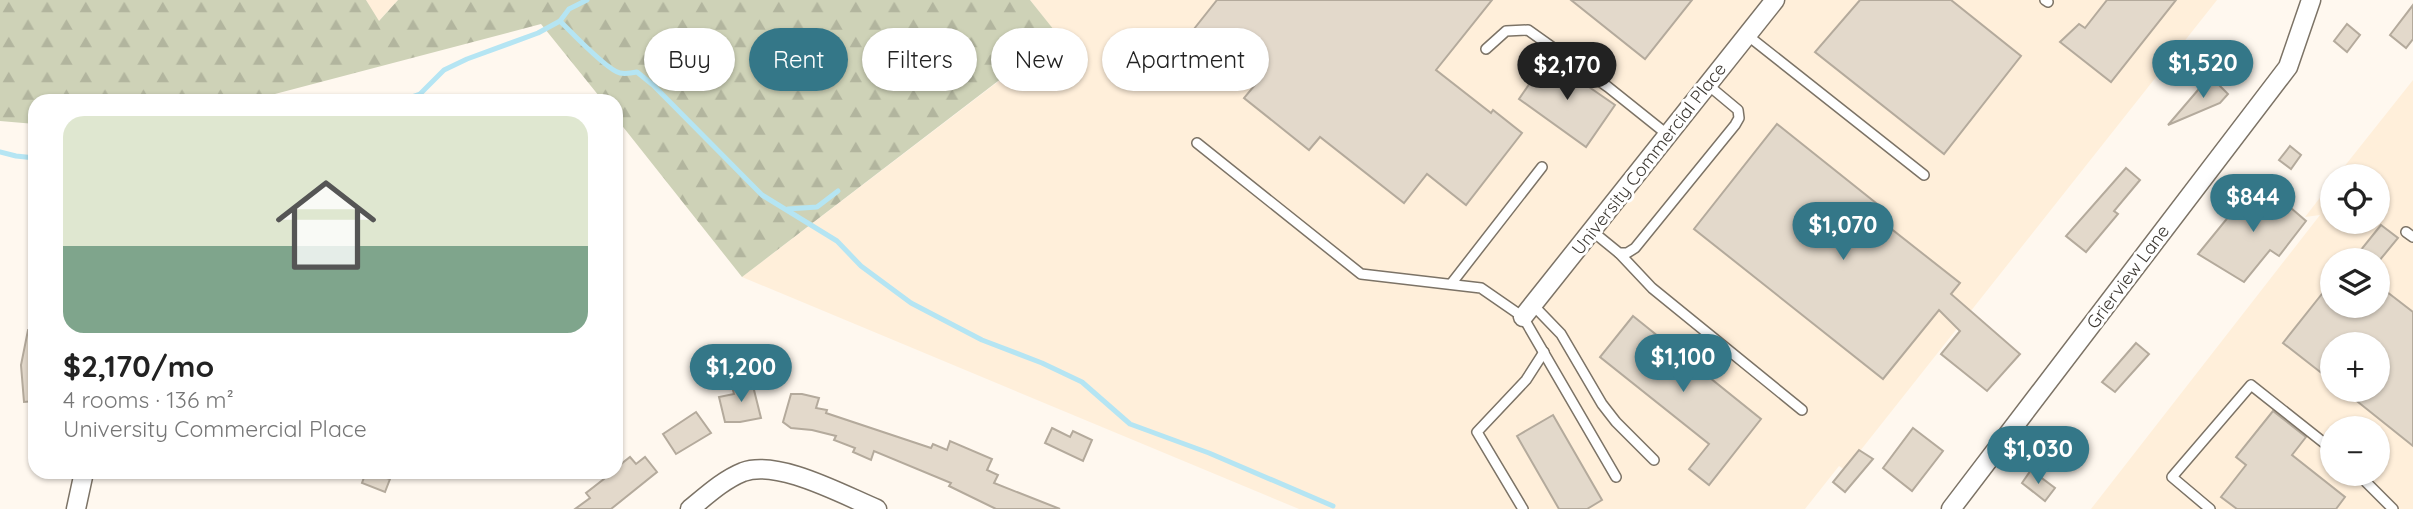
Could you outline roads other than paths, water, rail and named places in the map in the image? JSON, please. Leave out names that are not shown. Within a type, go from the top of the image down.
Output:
[{"type":"street","name":"University Commercial Place","points":[[1528,311],[1775,0]]},
{"type":"street","name":"Grierview Lane","points":[[1951,509],[2288,67],[2311,0]]},
{"type":"street","points":[[690,509],[726,481],[743,472],[771,469],[789,473],[877,509]]},
{"type":"street","points":[[76,509],[82,479]]},
{"type":"lane","points":[[1486,50],[1506,30],[1528,30],[1608,87],[1668,135]]},
{"type":"lane","points":[[1747,36],[1924,175]]},
{"type":"lane","points":[[1619,253],[1627,253],[1635,248],[1739,118],[1738,110],[1708,85]]},
{"type":"lane","points":[[1197,143],[1362,274],[1481,288],[1528,311],[1561,334],[1602,404],[1654,460]]},
{"type":"lane","points":[[1451,284],[1542,167]]},
{"type":"lane","points":[[1592,231],[1619,253],[1652,288],[1802,410]]},
{"type":"lane","points":[[1528,311],[1544,352],[1616,477]]},
{"type":"lane","points":[[1523,509],[1477,432],[1526,380],[1544,352]]},
{"type":"lane","points":[[2210,509],[2172,477],[2250,384],[2320,440]]},
{"type":"lane","points":[[2370,486],[2393,509]]},
{"type":"waterway","points":[[420,94],[444,70],[538,33],[560,21],[569,9],[587,0]]},
{"type":"waterway","points":[[560,21],[614,71],[637,72],[653,85],[762,195],[837,241],[861,266],[911,303],[982,340],[1082,382],[1130,424],[1209,453],[1333,506]]},
{"type":"waterway","points":[[0,152],[28,157]]},
{"type":"waterway","points":[[788,209],[817,207],[838,191]]}]
